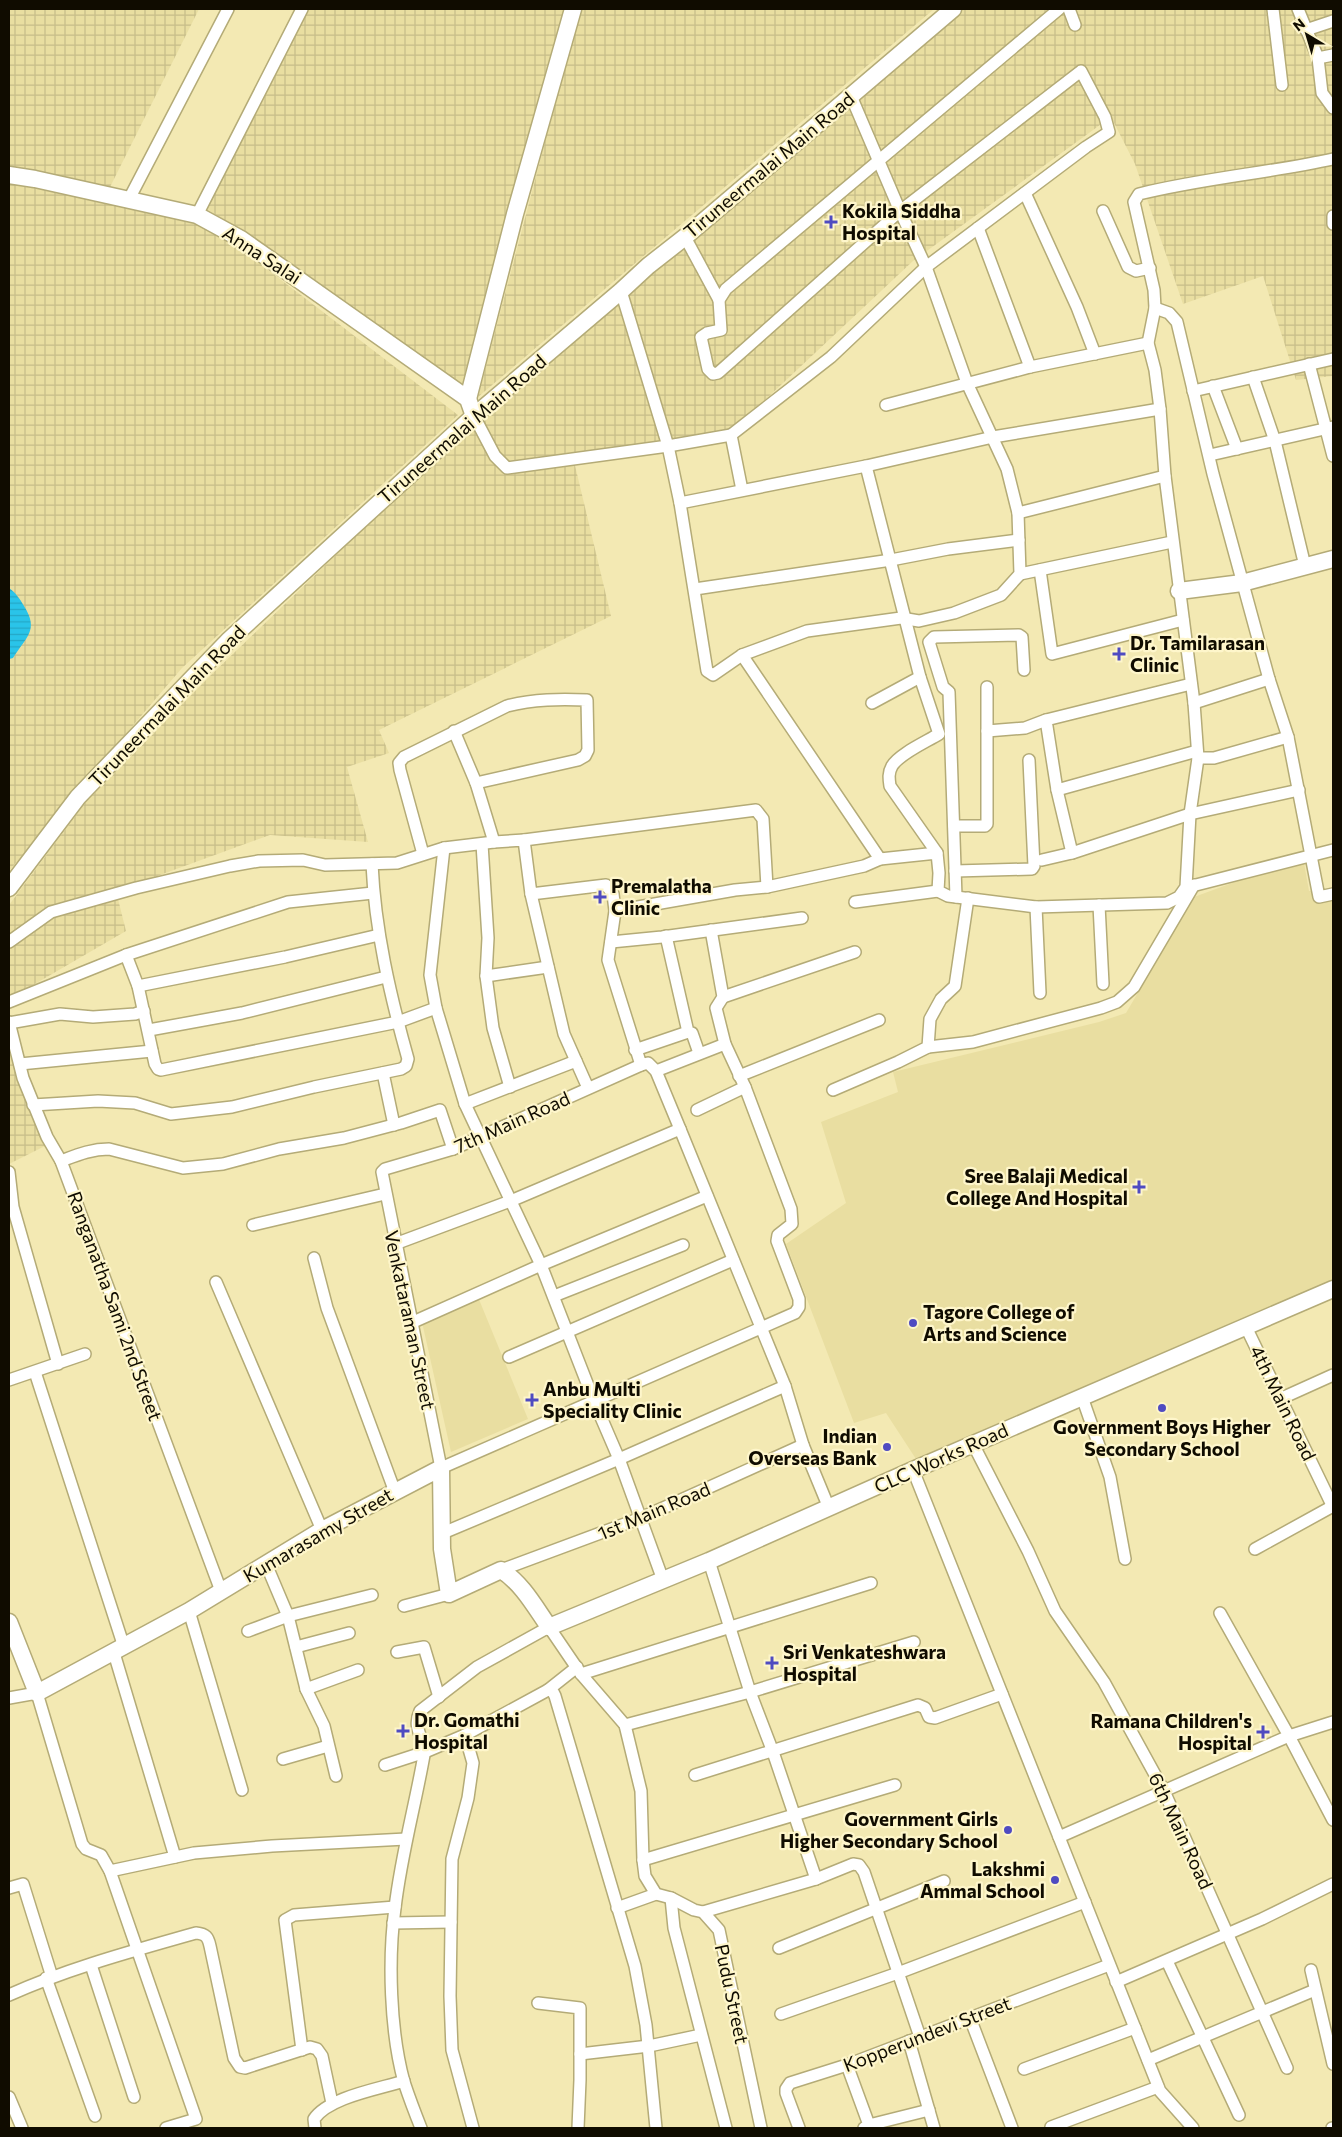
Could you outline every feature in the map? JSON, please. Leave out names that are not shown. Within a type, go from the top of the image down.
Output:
[{"type":"street","points":[[128,201],[228,9]]},
{"type":"street","points":[[198,215],[302,9]]},
{"type":"street","points":[[573,9],[515,214],[468,399],[474,416],[495,456],[507,468],[668,446],[730,435],[831,357],[926,267],[1086,147],[1109,132],[1106,117],[1081,71],[900,211],[718,373],[713,374],[708,369],[701,337],[707,333],[722,330],[719,300],[685,237]]},
{"type":"street","name":"Tiruneermalai Main Road","points":[[9,888],[78,797],[228,641],[474,416],[648,266],[685,237],[953,9]]},
{"type":"street","points":[[719,300],[726,289],[1059,9]]},
{"type":"street","points":[[1069,9],[1075,25]]},
{"type":"street","points":[[1273,9],[1282,85]]},
{"type":"street","points":[[1298,9],[1318,58],[1322,93],[1333,108]]},
{"type":"street","points":[[1306,30],[1333,21]]},
{"type":"street","points":[[1318,58],[1333,55]]},
{"type":"street","points":[[851,96],[926,267],[967,383],[1007,470],[1018,513],[1020,574]]},
{"type":"street","points":[[833,1090],[928,1047],[973,1042],[1117,1002],[1134,987],[1190,886],[1190,814],[1198,755],[1194,703],[1172,542],[1160,409],[1155,370],[1148,343],[1155,308],[1154,290],[1134,205],[1139,194],[1175,185],[1301,166],[1333,159]]},
{"type":"street","name":"Anna Salai","points":[[9,175],[35,178],[128,201],[198,215],[241,239],[468,399]]},
{"type":"street","points":[[1025,193],[1077,307],[1095,354]]},
{"type":"street","points":[[1102,211],[1128,267],[1136,271],[1150,268]]},
{"type":"street","points":[[1333,216],[1333,224]]},
{"type":"street","points":[[978,228],[1030,367]]},
{"type":"street","points":[[621,291],[668,446],[680,503],[707,671],[713,676],[742,655],[807,631],[906,619],[919,621],[954,613],[1001,595],[1020,574],[1172,542]]},
{"type":"street","points":[[1155,308],[1169,312],[1176,322],[1242,583],[1269,679],[1288,737],[1320,897],[1333,894]]},
{"type":"street","points":[[886,405],[1030,367],[1148,343]]},
{"type":"street","points":[[1193,391],[1333,359]]},
{"type":"street","points":[[1309,364],[1330,428],[1333,456]]},
{"type":"street","points":[[1253,377],[1274,441],[1305,566]]},
{"type":"street","points":[[1214,386],[1237,449]]},
{"type":"street","points":[[680,503],[866,466],[992,437],[1160,409]]},
{"type":"street","points":[[1210,455],[1330,428]]},
{"type":"street","points":[[730,435],[742,490]]},
{"type":"street","points":[[866,466],[920,677],[939,734],[892,765],[889,775],[890,786],[938,853],[940,873],[938,891]]},
{"type":"street","points":[[1018,513],[1165,476]]},
{"type":"street","points":[[694,589],[891,560],[948,549],[1019,540]]},
{"type":"street","points":[[1179,591],[1242,583],[1333,559]]},
{"type":"street","points":[[1040,570],[1052,654],[1183,620]]},
{"type":"street","points":[[956,897],[949,692],[943,687],[930,642],[934,636],[1019,635],[1022,637],[1024,670]]},
{"type":"street","points":[[742,655],[880,860]]},
{"type":"street","points":[[872,703],[920,677]]},
{"type":"street","points":[[1194,703],[1269,679]]},
{"type":"street","points":[[987,731],[1025,728],[1046,720],[1191,684]]},
{"type":"street","points":[[954,826],[985,826],[987,824],[987,688]]},
{"type":"street","points":[[423,854],[400,770],[400,763],[404,757],[508,706],[525,701],[551,699],[587,700],[588,750],[585,756],[578,760],[476,783]]},
{"type":"street","points":[[1046,720],[1057,790],[1072,853]]},
{"type":"street","points":[[454,731],[476,783],[494,842]]},
{"type":"street","points":[[1057,790],[1198,755],[1214,758],[1288,737]]},
{"type":"street","points":[[955,871],[1032,869],[1034,866],[1029,760]]},
{"type":"street","points":[[1042,860],[1072,853],[1190,814],[1299,790]]},
{"type":"street","points":[[9,942],[51,912],[136,888],[230,866],[259,861],[303,860],[325,865],[398,863],[444,848],[524,840],[756,810],[763,819],[767,887]]},
{"type":"street","points":[[524,840],[531,894],[564,1034],[588,1088]]},
{"type":"street","points":[[482,844],[487,921],[486,976],[493,1028],[510,1088]]},
{"type":"street","points":[[444,848],[430,975],[436,1008],[465,1104],[482,1136],[542,1265],[594,1401],[619,1459],[663,1580]]},
{"type":"street","points":[[855,902],[938,891],[948,896],[1036,907],[1167,903],[1179,897],[1190,886],[1333,850]]},
{"type":"street","points":[[615,911],[735,890],[767,887],[864,866],[880,860],[938,853]]},
{"type":"street","points":[[33,1105],[98,1100],[134,1103],[171,1114],[232,1107],[314,1087],[401,1069],[406,1066],[408,1059],[386,977],[373,893],[372,864]]},
{"type":"street","points":[[531,894],[606,885],[613,894],[615,911],[608,960],[635,1050],[641,1065],[648,1063],[656,1071],[785,1386],[804,1445],[829,1508]]},
{"type":"street","points":[[9,1002],[126,955],[288,902],[373,893]]},
{"type":"street","points":[[928,1047],[930,1019],[941,998],[954,986],[968,898]]},
{"type":"street","points":[[1100,905],[1103,984]]},
{"type":"street","points":[[1036,907],[1040,993]]},
{"type":"street","points":[[611,942],[802,918]]},
{"type":"street","points":[[711,930],[723,997]]},
{"type":"street","points":[[138,986],[286,957],[380,935]]},
{"type":"street","points":[[666,936],[688,1032],[692,1033],[699,1053]]},
{"type":"street","points":[[449,1594],[442,1549],[441,1468],[794,1313],[799,1307],[799,1299],[777,1242],[778,1235],[792,1224],[791,1209],[745,1087],[725,1044],[716,1008],[723,997],[855,952]]},
{"type":"street","points":[[126,955],[138,986],[155,1064],[161,1070],[398,1022],[436,1008]]},
{"type":"street","points":[[486,976],[548,967]]},
{"type":"street","points":[[149,1030],[242,1012],[386,977]]},
{"type":"street","points":[[9,1022],[60,1014],[93,1017],[135,1014],[144,1011]]},
{"type":"street","points":[[740,1076],[879,1020]]},
{"type":"street","name":"Ranganatha Sami 2nd Street","points":[[9,1022],[33,1105],[46,1137],[61,1161],[221,1591]]},
{"type":"street","points":[[635,1050],[688,1032]]},
{"type":"street","points":[[656,1071],[725,1044]]},
{"type":"street","points":[[20,1064],[152,1051]]},
{"type":"street","points":[[465,1104],[576,1061]]},
{"type":"street","name":"7th Main Road","points":[[382,1172],[385,1169],[453,1149],[641,1065]]},
{"type":"street","points":[[383,1072],[394,1125]]},
{"type":"street","points":[[697,1110],[745,1087]]},
{"type":"street","points":[[61,1161],[89,1151],[109,1149],[183,1168],[222,1164],[279,1149],[344,1138],[394,1125],[440,1110],[453,1149]]},
{"type":"street","points":[[395,1244],[512,1200],[680,1129]]},
{"type":"street","points":[[9,1172],[12,1207],[58,1364]]},
{"type":"street","name":"Venkataraman Street","points":[[382,1172],[441,1468]]},
{"type":"street","points":[[253,1225],[385,1194]]},
{"type":"street","points":[[411,1323],[542,1265],[707,1196]]},
{"type":"street","points":[[554,1296],[683,1245]]},
{"type":"street","points":[[314,1258],[327,1308],[395,1492]]},
{"type":"street","points":[[510,1357],[733,1260]]},
{"type":"street","points":[[216,1282],[322,1530]]},
{"type":"street","name":"CLC Works Road","points":[[549,1627],[709,1561],[913,1470],[1333,1289]]},
{"type":"street","name":"4th Main Road","points":[[1246,1327],[1333,1506]]},
{"type":"street","points":[[9,1380],[85,1354]]},
{"type":"street","points":[[35,1372],[119,1650],[175,1857]]},
{"type":"street","points":[[1282,1398],[1333,1375]]},
{"type":"street","points":[[443,1533],[619,1459],[785,1386]]},
{"type":"street","points":[[1082,1397],[1110,1477],[1125,1559]]},
{"type":"street","name":"6th Main Road","points":[[973,1444],[1028,1551],[1055,1611],[1104,1682],[1164,1791],[1287,2068]]},
{"type":"street","name":"1st Main Road","points":[[501,1570],[640,1518],[804,1445]]},
{"type":"street","name":"Kumarasamy Street","points":[[37,1693],[189,1611],[322,1530],[441,1468]]},
{"type":"street","points":[[913,1470],[1158,2087],[1193,2128]]},
{"type":"street","points":[[1255,1550],[1333,1506]]},
{"type":"street","points":[[709,1561],[750,1692],[816,1879]]},
{"type":"street","points":[[266,1564],[288,1616],[306,1689],[324,1726],[336,1776]]},
{"type":"street","points":[[404,1606],[449,1594],[501,1570],[521,1588],[579,1671],[624,1725],[640,1791],[645,1876],[656,1894]]},
{"type":"street","points":[[385,1765],[425,1752],[465,1735],[579,1671],[871,1584]]},
{"type":"street","points":[[248,1632],[288,1616],[372,1594]]},
{"type":"street","points":[[189,1611],[242,1790]]},
{"type":"street","points":[[1220,1614],[1289,1736],[1333,1820]]},
{"type":"street","points":[[9,1622],[37,1693],[82,1844],[86,1848],[102,1855],[110,1871],[196,2119],[166,2128]]},
{"type":"street","points":[[421,2128],[404,2081],[395,2026],[390,1964],[393,1922],[406,1839],[425,1752],[417,1730],[417,1718],[420,1711],[477,1667],[549,1627]]},
{"type":"street","points":[[296,1647],[349,1633]]},
{"type":"street","points":[[624,1725],[750,1692],[914,1642]]},
{"type":"street","points":[[397,1652],[424,1647],[439,1697]]},
{"type":"street","points":[[306,1689],[358,1670]]},
{"type":"street","points":[[548,1690],[553,1692],[555,1696],[635,1966],[649,2046],[656,2128]]},
{"type":"street","points":[[9,1698],[37,1693]]},
{"type":"street","points":[[695,1775],[918,1705],[925,1708],[929,1717],[935,1718],[1002,1694]]},
{"type":"street","points":[[1059,1837],[1289,1736],[1333,1722]]},
{"type":"street","points":[[465,1735],[473,1763],[468,1798],[452,1859],[452,2050],[473,2128]]},
{"type":"street","points":[[283,1759],[328,1746]]},
{"type":"street","points":[[643,1860],[895,1785]]},
{"type":"street","points":[[110,1871],[194,1853],[262,1847],[406,1839]]},
{"type":"street","points":[[617,1908],[656,1894],[671,1898],[694,1910],[704,1912],[816,1879],[852,1864],[859,1865],[864,1872],[920,2037]]},
{"type":"street","points":[[779,1948],[944,1881]]},
{"type":"street","points":[[9,1888],[23,1884],[49,1978],[95,2116]]},
{"type":"street","points":[[1116,1982],[1229,1934],[1333,1884]]},
{"type":"street","points":[[671,1898],[674,1928],[726,2128]]},
{"type":"street","points":[[781,2014],[898,1973],[1085,1902]]},
{"type":"street","points":[[302,2050],[285,1920],[294,1915],[395,1907]]},
{"type":"street","name":"Pudu Street","points":[[704,1912],[718,1930],[722,1942],[761,2128]]},
{"type":"street","points":[[393,1922],[451,1922]]},
{"type":"street","points":[[9,1995],[49,1978],[137,1950],[196,1933],[204,1934],[208,1938],[210,1946],[234,2058],[240,2067],[245,2068],[310,2047],[317,2049],[322,2056],[332,2103]]},
{"type":"street","points":[[1167,1961],[1239,2115]]},
{"type":"street","points":[[91,1965],[134,2097]]},
{"type":"street","name":"Kopperundevi Street","points":[[800,2128],[786,2093],[788,2086],[909,2042],[1109,1965]]},
{"type":"street","points":[[1311,1970],[1315,1990],[1328,2019],[1333,2064]]},
{"type":"street","points":[[1148,2060],[1315,1990]]},
{"type":"street","points":[[538,2003],[580,2008],[578,2128]]},
{"type":"street","points":[[970,2018],[1012,2128]]},
{"type":"street","points":[[1024,2070],[1135,2028]]},
{"type":"street","points":[[580,2054],[649,2046],[701,2035]]},
{"type":"street","points":[[909,2042],[934,2128]]},
{"type":"street","points":[[847,2065],[867,2127],[929,2110]]},
{"type":"street","points":[[315,2128],[314,2119],[318,2112],[332,2103],[404,2081]]},
{"type":"street","points":[[1051,2127],[1158,2087]]},
{"type":"street","points":[[9,2098],[22,2128]]},
{"type":"shaded area","points":[[9,9],[199,9],[106,195],[199,225],[230,241],[458,415],[182,668],[9,871]]},
{"type":"shaded area","points":[[303,9],[566,9],[462,389],[250,237],[207,209]]},
{"type":"shaded area","points":[[580,9],[934,9],[478,397]]},
{"type":"shaded area","points":[[963,9],[1333,9],[1333,376],[1296,380],[1263,276],[1183,304],[1135,164],[1111,117],[913,261],[733,430],[573,457],[611,616],[379,730],[389,753],[347,767],[368,842],[270,835],[116,891],[126,931],[9,999],[9,905],[86,802],[211,675],[488,409]]},
{"type":"shaded area","name":"Sree Balaji Medical College And Hospital","points":[[1303,857],[1309,891],[1333,890],[1333,1282],[916,1459],[886,1413],[854,1423],[786,1244],[846,1203],[821,1122],[898,1092],[893,1072],[1099,1022],[1126,1013],[1194,897]]},
{"type":"shaded area","points":[[9,1031],[45,1146],[9,1164]]},
{"type":"shaded area","points":[[478,1297],[528,1419],[451,1452],[422,1322]]},
{"type":"water","points":[[9,588],[24,606],[31,621],[31,627],[23,644],[13,658],[9,659]]},
{"type":"place","name":"Kokila Siddha Hospital","points":[[831,222]]},
{"type":"place","name":"Dr. Tamilarasan Clinic","points":[[1119,654]]},
{"type":"place","name":"Premalatha Clinic","points":[[600,897]]},
{"type":"place","name":"Sree Balaji Medical College And Hospital","points":[[1139,1187]]},
{"type":"place","name":"Tagore College of Arts and Science","points":[[913,1323]]},
{"type":"place","name":"Anbu Multi Speciality Clinic","points":[[532,1400]]},
{"type":"place","name":"Government Boys Higher Secondary School","points":[[1162,1408]]},
{"type":"place","name":"Indian Overseas Bank","points":[[887,1447]]},
{"type":"place","name":"Sri Venkateshwara Hospital","points":[[772,1663]]},
{"type":"place","name":"Dr. Gomathi Hospital","points":[[403,1731]]},
{"type":"place","name":"Ramana Children's Hospital","points":[[1263,1732]]},
{"type":"place","name":"Government Girls Higher Secondary School","points":[[1008,1830]]},
{"type":"place","name":"Lakshmi Ammal School","points":[[1055,1880]]}]
